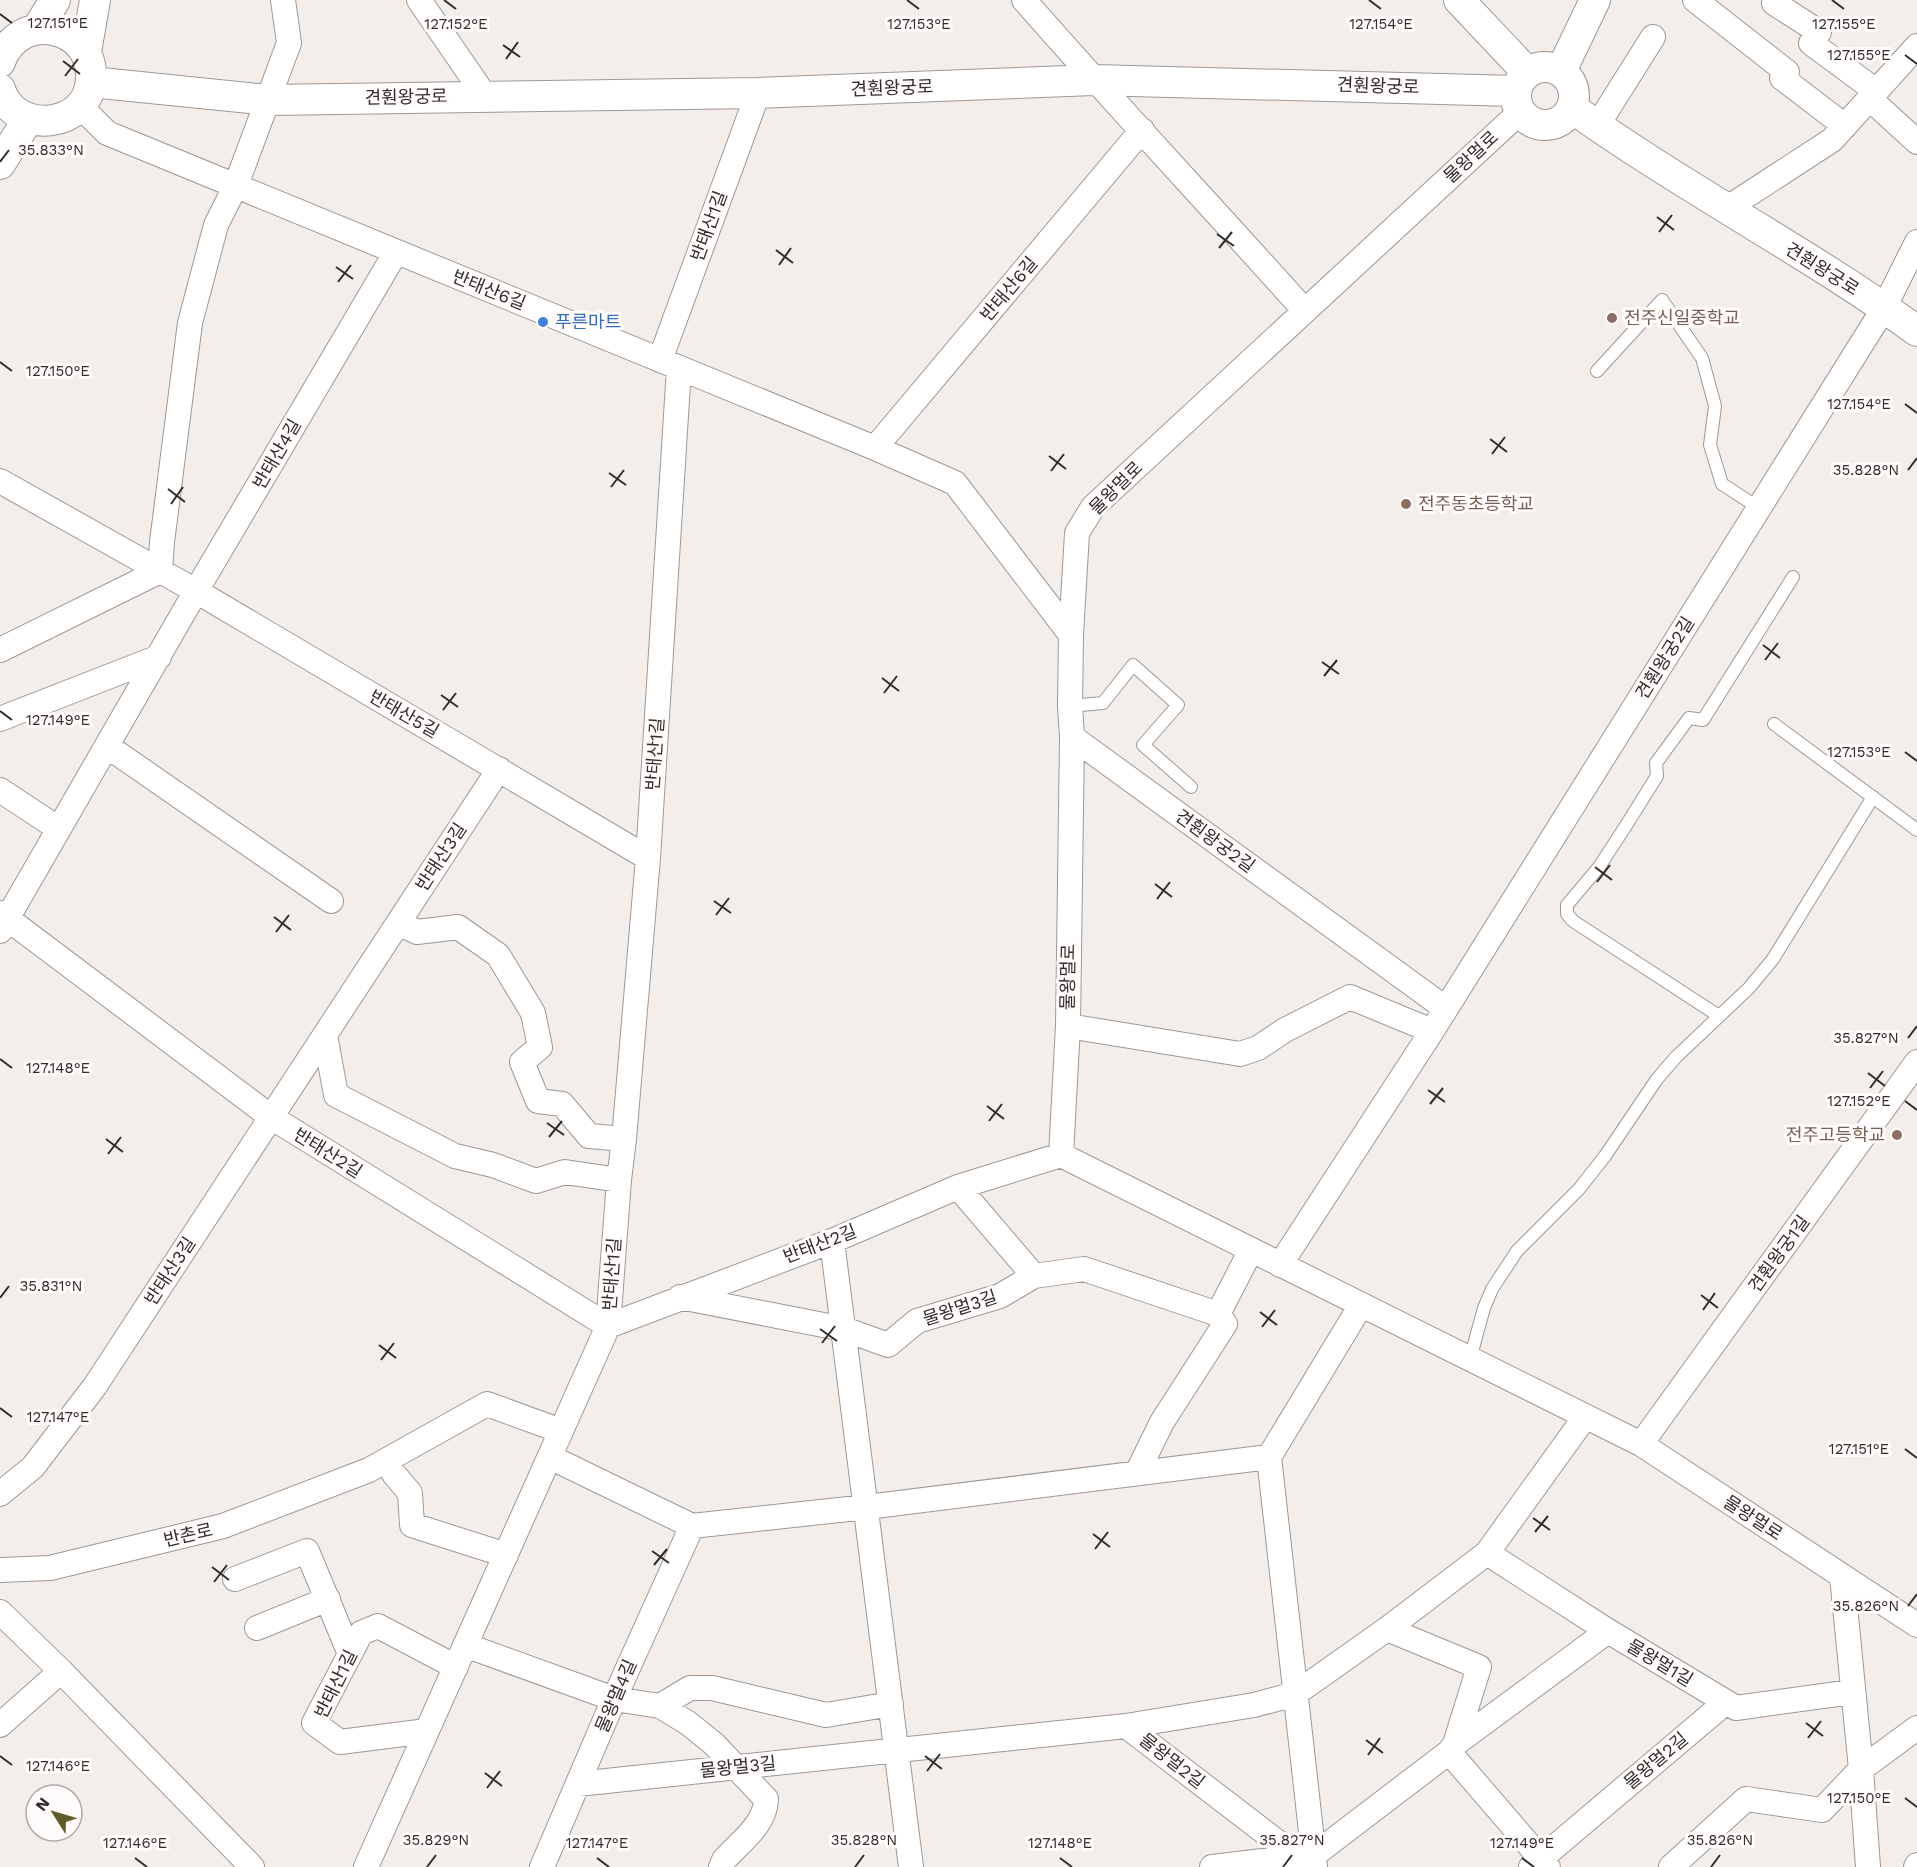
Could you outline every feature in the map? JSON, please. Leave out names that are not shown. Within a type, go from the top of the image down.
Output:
[{"type":"street","points":[[37,29],[55,0]]},
{"type":"street","points":[[86,52],[95,0]]},
{"type":"street","points":[[0,650],[160,571],[190,323],[216,225],[236,185],[289,43],[283,0]]},
{"type":"street","points":[[419,0],[484,96]]},
{"type":"street","points":[[1024,0],[1305,311]]},
{"type":"street","points":[[1459,0],[1521,91],[1536,124],[1557,123],[1566,117],[1575,97],[1573,85],[1561,71],[1545,67],[1537,67],[1521,91]]},
{"type":"street","points":[[1561,71],[1595,0]]},
{"type":"street","points":[[1695,0],[1787,72],[1782,78],[1845,126]]},
{"type":"street","points":[[1776,0],[1774,3],[1819,32],[1811,43],[1873,95],[1917,142]]},
{"type":"street","points":[[0,62],[10,43],[22,33],[37,29],[66,33],[86,52],[91,67],[86,94],[69,115],[57,120],[43,122],[28,119],[9,106],[0,89]]},
{"type":"street","points":[[1597,126],[1653,37]]},
{"type":"street","points":[[1726,209],[1833,140],[1917,46]]},
{"type":"street","name":"견훤왕궁로","points":[[86,94],[268,100],[758,93],[1094,80],[1521,91]]},
{"type":"street","name":"물왕멀로","points":[[1521,91],[1305,311],[1094,507],[1077,533],[1071,635],[1068,1026],[1061,1155],[1641,1444],[1917,1625]]},
{"type":"street","name":"반태산1길","points":[[366,1867],[608,1326],[648,858],[670,364],[758,93]]},
{"type":"street","name":"반태산6길","points":[[86,94],[107,133],[875,448],[955,483],[1071,635]]},
{"type":"street","name":"견훤왕궁로","points":[[1572,108],[1917,331]]},
{"type":"street","points":[[0,164],[28,119]]},
{"type":"street","name":"반태산6길","points":[[875,448],[1142,130]]},
{"type":"street","name":"견훤왕궁2길","points":[[1280,1265],[1432,1031],[1884,308],[1917,242]]},
{"type":"street","name":"반태산4길","points":[[2,921],[59,830],[196,591],[396,252]]},
{"type":"street","name":"반태산5길","points":[[0,481],[196,591],[648,858]]},
{"type":"street","points":[[0,719],[159,657]]},
{"type":"street","name":"견훤왕궁2길","points":[[1072,737],[1445,1008]]},
{"type":"street","points":[[107,746],[331,901]]},
{"type":"street","name":"반태산3길","points":[[0,1494],[33,1467],[95,1386],[499,770]]},
{"type":"street","points":[[0,790],[59,830]]},
{"type":"street","name":"반태산2길","points":[[2,921],[271,1117],[608,1326],[832,1240],[958,1187],[1061,1155]]},
{"type":"street","points":[[399,922],[417,932],[458,927],[498,956],[533,1013],[540,1047],[522,1062],[538,1101],[562,1104],[589,1136],[624,1140]]},
{"type":"street","name":"물왕멀로","points":[[1068,1026],[1240,1054],[1258,1048],[1285,1030],[1350,997],[1432,1031]]},
{"type":"street","points":[[325,1035],[336,1095],[455,1156],[493,1165],[536,1181],[566,1172],[619,1180]]},
{"type":"street","name":"견훤왕궁1길","points":[[1641,1444],[1917,1062]]},
{"type":"street","points":[[958,1187],[1034,1276]]},
{"type":"street","points":[[832,1240],[912,1867]]},
{"type":"street","points":[[1137,1473],[1162,1422],[1226,1324],[1218,1314],[1251,1250]]},
{"type":"street","name":"물왕멀3길","points":[[680,1297],[844,1329],[888,1345],[917,1321],[1000,1296],[1034,1276],[1084,1269],[1218,1314]]},
{"type":"street","points":[[1308,1860],[1295,1694],[1269,1457],[1361,1305]]},
{"type":"street","name":"반촌로","points":[[0,1570],[50,1568],[224,1526],[369,1470],[487,1404],[561,1431]]},
{"type":"street","points":[[1487,1553],[1585,1417]]},
{"type":"street","points":[[550,1456],[692,1526],[867,1508],[1269,1457]]},
{"type":"street","points":[[394,1474],[410,1493],[412,1525],[506,1555]]},
{"type":"street","name":"물왕멀4길","points":[[542,1867],[692,1526]]},
{"type":"street","points":[[235,1579],[307,1551],[350,1654]]},
{"type":"street","name":"물왕멀2길","points":[[1126,1726],[1254,1705],[1295,1694],[1387,1629],[1487,1553]]},
{"type":"street","name":"물왕멀1길","points":[[1487,1553],[1608,1631],[1736,1708],[1852,1692]]},
{"type":"street","points":[[1842,1576],[1868,1867]]},
{"type":"street","points":[[257,1628],[327,1599]]},
{"type":"street","points":[[0,1612],[61,1671],[252,1867]]},
{"type":"street","name":"반태산1길","points":[[427,1731],[340,1742],[314,1723],[361,1633],[378,1626],[461,1656],[614,1699]]},
{"type":"street","points":[[1387,1629],[1479,1667],[1452,1748]]},
{"type":"street","points":[[1212,1867],[1308,1860],[1608,1631]]},
{"type":"street","points":[[0,1725],[61,1671]]},
{"type":"street","points":[[660,1706],[690,1688],[712,1688],[826,1715],[891,1704]]},
{"type":"street","points":[[614,1699],[660,1706],[697,1730],[714,1744],[766,1799],[766,1811],[759,1823],[724,1860],[721,1867]]},
{"type":"street","name":"물왕멀2길","points":[[1540,1864],[1726,1702]]},
{"type":"street","name":"물왕멀3길","points":[[578,1784],[1126,1726]]},
{"type":"street","name":"물왕멀2길","points":[[1126,1726],[1308,1860]]},
{"type":"street","points":[[1671,1867],[1746,1799],[1822,1810],[1861,1769],[1917,1728]]},
{"type":"street","points":[[1452,1748],[1540,1864]]},
{"type":"lane","points":[[1597,371],[1662,300],[1702,358],[1715,406],[1710,446],[1722,484],[1759,508]]},
{"type":"lane","points":[[1719,1016],[1573,921],[1567,914],[1567,905],[1599,867],[1627,824],[1657,776],[1656,763],[1689,717],[1702,720],[1793,577]]},
{"type":"lane","points":[[1070,706],[1103,703],[1133,665],[1178,705],[1143,745],[1191,787]]},
{"type":"lane","points":[[1774,724],[1917,830]]},
{"type":"lane","points":[[1470,1359],[1484,1308],[1492,1289],[1517,1251],[1579,1189],[1605,1156],[1657,1078],[1749,988],[1773,959],[1873,797]]},
{"type":"place","name":"전주신일중학교","points":[[1612,318]]},
{"type":"place","name":"푸른마트","points":[[543,322]]},
{"type":"place","name":"전주동초등학교","points":[[1406,504]]},
{"type":"place","name":"전주고등학교","points":[[1897,1135]]}]
